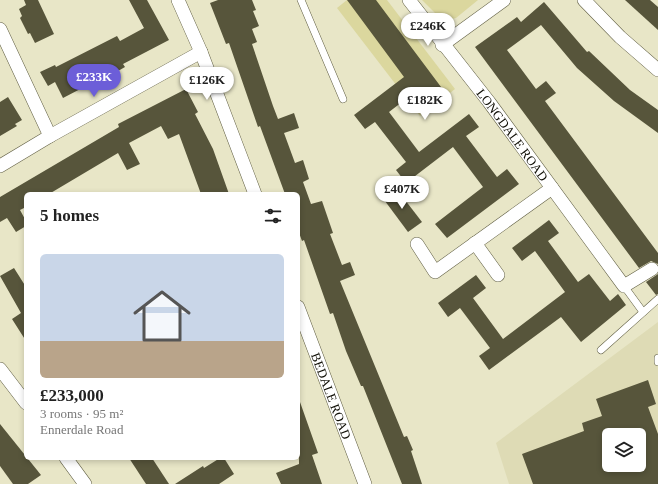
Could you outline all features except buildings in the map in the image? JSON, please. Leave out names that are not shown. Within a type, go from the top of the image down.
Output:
[{"type":"street","points":[[178,0],[201,52],[254,192]]},
{"type":"street","name":"LONGDALE ROAD","points":[[409,0],[442,45],[488,102],[624,286]]},
{"type":"street","points":[[442,45],[504,0]]},
{"type":"street","points":[[584,0],[620,37],[658,70]]},
{"type":"street","points":[[0,29],[50,136]]},
{"type":"street","points":[[0,166],[50,136],[201,52]]},
{"type":"street","name":"LONGDALE ROAD","points":[[417,244],[435,272],[552,188]]},
{"type":"street","points":[[475,243],[498,275]]},
{"type":"street","points":[[624,286],[652,269]]},
{"type":"street","name":"BEDALE ROAD","points":[[300,312],[365,484]]},
{"type":"street","points":[[0,369],[24,400]]},
{"type":"street","points":[[67,460],[85,484]]},
{"type":"lane","points":[[301,0],[343,99]]},
{"type":"lane","points":[[624,286],[643,312]]},
{"type":"lane","points":[[601,350],[658,299]]},
{"type":"shaded area","points":[[347,0],[387,0],[455,89],[420,116],[337,8]]},
{"type":"shaded area","points":[[422,0],[478,0],[456,18],[443,21]]},
{"type":"shaded area","points":[[658,322],[658,484],[509,484],[496,443]]}]
